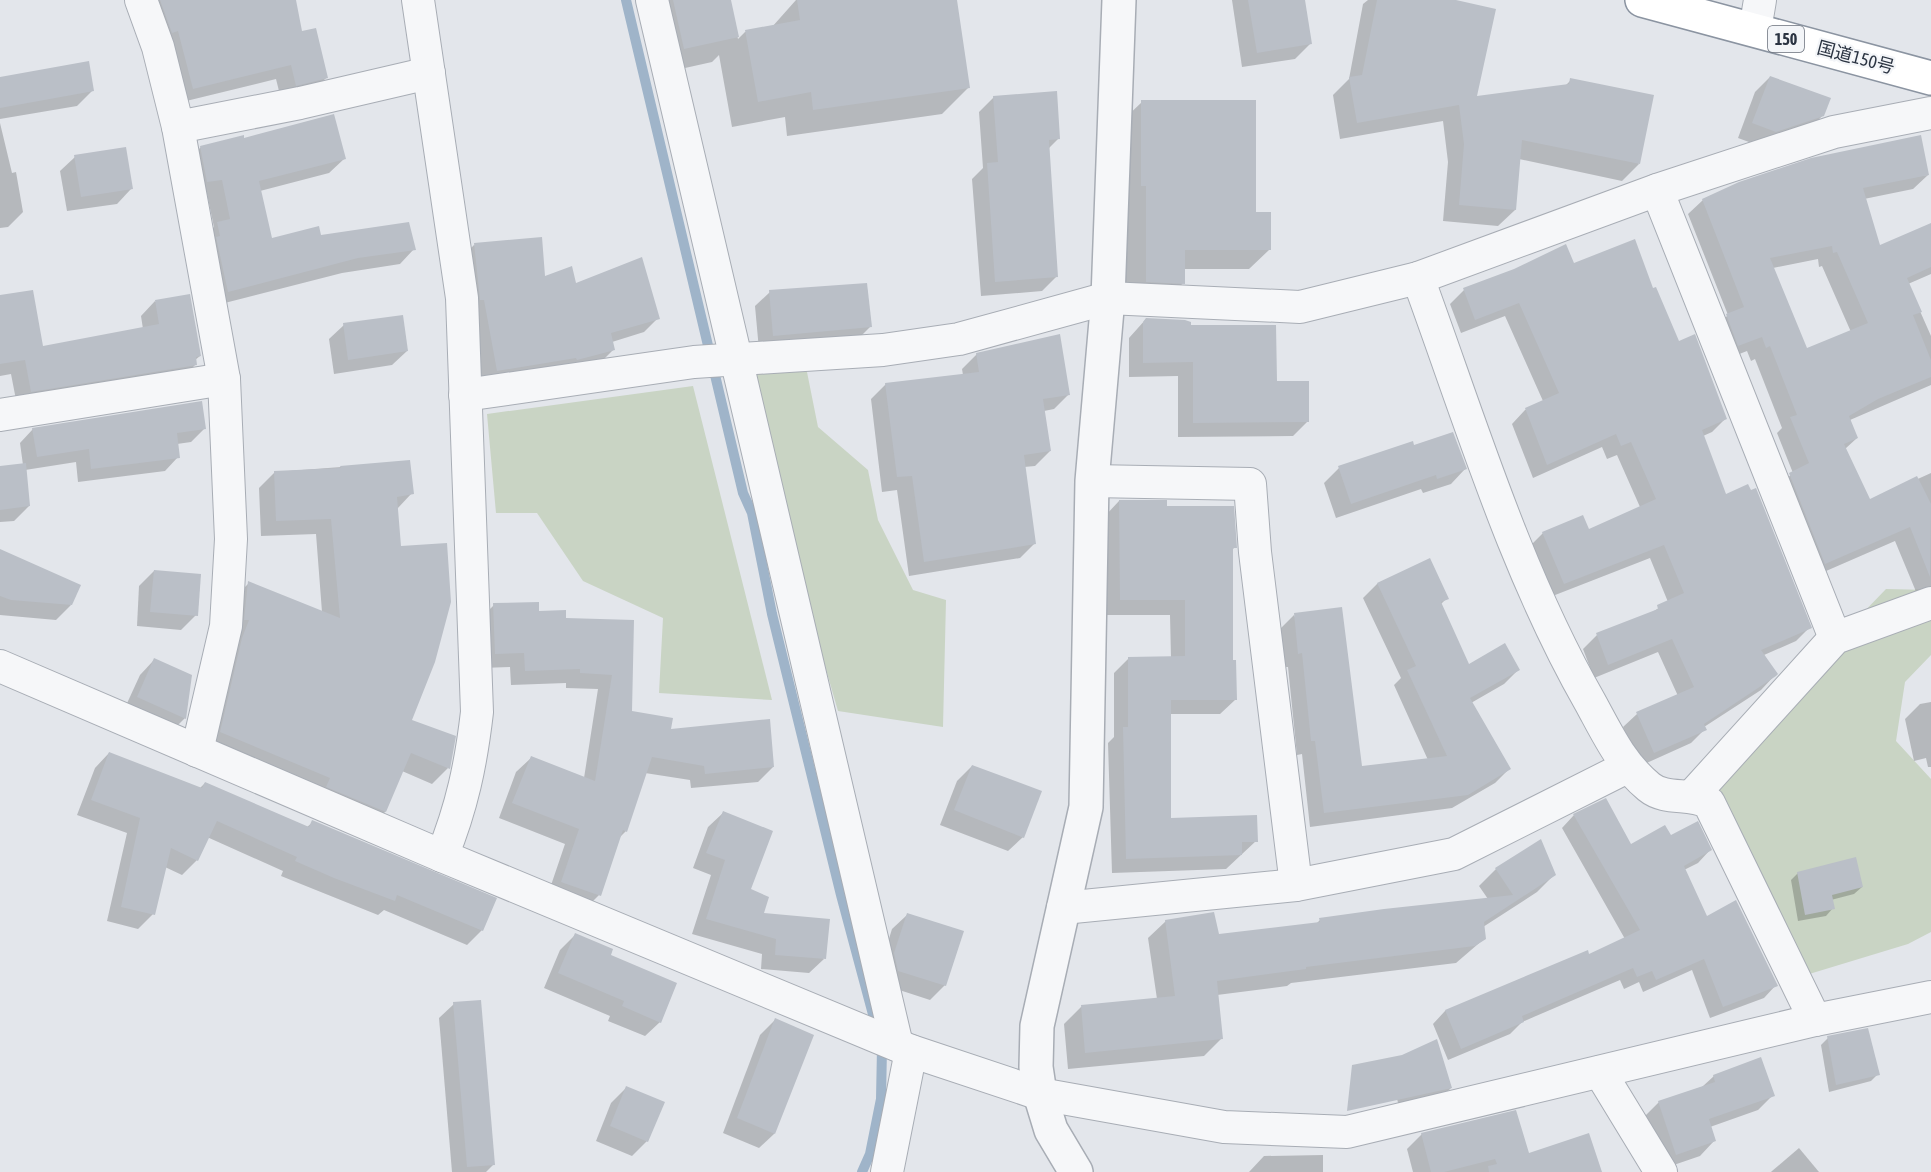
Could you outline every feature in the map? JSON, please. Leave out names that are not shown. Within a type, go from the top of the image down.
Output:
[{"type":"highway","name":"国道150号","points":[[1642,0],[1758,15],[1931,78]]},
{"type":"street","points":[[141,0],[158,47],[178,127],[224,379],[231,539],[226,626],[197,751]]},
{"type":"street","points":[[418,0],[462,298],[477,712],[471,762],[459,814],[442,856]]},
{"type":"street","points":[[652,0],[904,1048],[887,1172],[860,1172]]},
{"type":"street","points":[[1076,1172],[1051,1130],[1040,1094],[1036,1067],[1037,1026],[1086,807],[1092,481],[1108,298],[1119,0]]},
{"type":"street","points":[[178,127],[300,104],[429,73]]},
{"type":"street","points":[[465,395],[694,362],[883,350],[959,339],[1108,298],[1300,307],[1418,278],[1657,190],[1834,132],[1931,113]]},
{"type":"street","points":[[1657,190],[1834,638]]},
{"type":"street","points":[[1418,278],[1534,593],[1578,681],[1627,767],[1652,789],[1674,796],[1698,796],[1708,803],[1815,1020]]},
{"type":"street","points":[[0,415],[224,379]]},
{"type":"street","points":[[1092,481],[1250,484],[1255,552],[1296,885]]},
{"type":"street","points":[[1692,796],[1834,638],[1931,603]]},
{"type":"street","points":[[0,666],[442,856],[904,1048],[1040,1094],[1224,1128],[1347,1132],[1815,1020],[1931,997]]},
{"type":"street","points":[[1063,908],[1296,885],[1454,854],[1627,767]]},
{"type":"street","points":[[1600,1072],[1661,1172]]},
{"type":"green space","points":[[806,367],[818,427],[868,470],[878,520],[913,590],[946,600],[943,727],[838,711],[740,371]]},
{"type":"green space","points":[[693,386],[772,700],[659,693],[663,618],[583,581],[537,513],[496,513],[487,414]]},
{"type":"green space","points":[[1886,589],[1931,590],[1931,655],[1905,682],[1896,741],[1931,779],[1931,932],[1908,944],[1806,975],[1700,782],[1709,753],[1767,695],[1858,618]]},
{"type":"building","points":[[160,0],[296,0],[302,31],[316,28],[328,78],[296,86],[291,65],[193,89],[178,31],[172,33]]},
{"type":"building","points":[[673,0],[731,0],[739,37],[684,49]]},
{"type":"building","points":[[797,0],[957,0],[970,88],[813,110],[811,92],[758,102],[745,30],[800,20]]},
{"type":"building","points":[[1248,0],[1305,0],[1312,44],[1257,53]]},
{"type":"building","points":[[1377,0],[1456,0],[1496,9],[1477,96],[1569,84],[1570,78],[1654,95],[1640,164],[1522,140],[1516,210],[1459,205],[1464,144],[1459,105],[1357,123],[1349,77],[1362,75]]},
{"type":"building","points":[[89,61],[94,91],[0,108],[0,77]]},
{"type":"building","points":[[1770,76],[1831,98],[1824,116],[1776,132],[1752,123]]},
{"type":"building","points":[[1057,91],[1060,139],[1049,140],[1058,277],[995,282],[987,163],[998,162],[993,96]]},
{"type":"building","points":[[1141,100],[1256,100],[1256,212],[1271,212],[1271,250],[1185,250],[1185,284],[1146,282],[1146,186],[1141,186]]},
{"type":"building","points":[[334,114],[346,159],[259,181],[272,238],[319,226],[321,235],[409,222],[416,250],[358,258],[228,292],[216,237],[220,236],[217,222],[230,219],[222,180],[207,182],[200,146],[244,135],[244,138]]},
{"type":"building","points":[[1921,135],[1929,175],[1863,188],[1880,245],[1931,223],[1931,267],[1907,278],[1922,312],[1913,315],[1931,360],[1931,377],[1878,399],[1849,416],[1858,438],[1844,444],[1870,499],[1917,476],[1931,504],[1930,577],[1910,527],[1825,564],[1789,473],[1809,463],[1790,417],[1797,415],[1770,346],[1766,348],[1762,337],[1738,346],[1726,314],[1744,307],[1702,199],[1739,182],[1811,158]],"holes":[[[1832,246],[1833,253],[1837,252],[1868,323],[1807,348],[1770,258]]]},
{"type":"building","points":[[126,147],[133,189],[81,197],[74,155]]},
{"type":"building","points":[[542,237],[545,276],[572,266],[576,283],[642,257],[660,319],[611,333],[615,350],[577,360],[576,358],[497,371],[484,300],[480,300],[474,243]]},
{"type":"building","points":[[1635,239],[1653,288],[1656,287],[1679,341],[1695,334],[1727,419],[1702,430],[1726,494],[1748,484],[1751,490],[1756,488],[1812,628],[1761,650],[1778,674],[1776,676],[1704,724],[1707,730],[1654,753],[1636,712],[1694,687],[1672,639],[1608,665],[1596,633],[1658,609],[1657,605],[1684,593],[1664,545],[1564,584],[1542,532],[1583,515],[1589,529],[1656,499],[1631,442],[1621,446],[1616,434],[1547,465],[1525,408],[1559,393],[1519,303],[1475,320],[1463,288],[1514,269],[1566,244],[1574,263]]},
{"type":"building","points":[[867,283],[872,327],[773,336],[769,290]]},
{"type":"building","points":[[33,290],[43,346],[159,324],[155,300],[190,294],[201,356],[196,357],[197,365],[31,392],[25,360],[0,364],[0,295]]},
{"type":"building","points":[[403,315],[408,351],[348,360],[343,323]]},
{"type":"building","points":[[1146,318],[1185,320],[1191,322],[1191,325],[1276,325],[1277,381],[1309,381],[1309,422],[1193,423],[1193,362],[1143,363],[1143,322]]},
{"type":"building","points":[[1060,334],[1070,395],[1043,399],[1051,451],[1024,455],[1036,544],[924,562],[912,476],[897,477],[885,383],[979,372],[976,353]]},
{"type":"building","points":[[202,401],[206,429],[177,433],[180,458],[91,469],[89,449],[37,457],[32,428]]},
{"type":"building","points":[[1453,432],[1467,469],[1437,479],[1436,475],[1351,504],[1338,466],[1413,441],[1414,445]]},
{"type":"building","points":[[410,460],[414,494],[397,497],[401,546],[447,543],[451,602],[435,662],[412,720],[456,736],[450,769],[411,753],[386,812],[326,787],[330,778],[220,732],[242,638],[249,620],[244,620],[248,581],[340,618],[331,519],[276,521],[274,471],[341,468],[340,466]]},
{"type":"building","points":[[26,463],[30,506],[0,510],[0,466]]},
{"type":"building","points":[[1119,500],[1167,500],[1167,506],[1234,506],[1237,548],[1233,548],[1233,660],[1236,660],[1237,700],[1171,700],[1171,818],[1257,815],[1258,842],[1242,842],[1242,855],[1126,859],[1123,727],[1128,727],[1128,657],[1185,656],[1185,600],[1120,600]]},
{"type":"building","points":[[0,549],[81,585],[72,605],[11,600],[0,596]]},
{"type":"building","points":[[1430,558],[1449,599],[1441,602],[1469,664],[1505,643],[1520,670],[1470,698],[1511,769],[1468,795],[1324,813],[1315,741],[1311,741],[1302,653],[1298,654],[1294,613],[1342,607],[1362,766],[1447,756],[1407,670],[1416,666],[1377,583]]},
{"type":"building","points":[[154,570],[201,574],[198,616],[150,612]]},
{"type":"building","points":[[539,602],[539,611],[566,610],[566,618],[634,620],[632,711],[673,718],[671,729],[770,719],[774,767],[705,774],[704,766],[652,757],[627,832],[623,830],[601,896],[561,882],[579,829],[512,803],[531,756],[595,781],[612,675],[580,673],[580,669],[525,671],[524,653],[495,654],[493,603]]},
{"type":"building","points":[[154,658],[192,675],[186,719],[137,697]]},
{"type":"building","points":[[109,752],[202,788],[205,782],[309,827],[312,820],[497,898],[483,931],[397,895],[395,901],[334,878],[295,861],[297,857],[217,821],[198,861],[171,848],[155,915],[121,907],[140,818],[91,800]]},
{"type":"building","points":[[972,765],[1042,791],[1024,838],[954,810]]},
{"type":"building","points":[[1606,798],[1631,844],[1665,825],[1671,835],[1698,821],[1712,850],[1684,866],[1707,916],[1736,900],[1778,986],[1723,1007],[1704,959],[1656,980],[1652,971],[1637,977],[1633,968],[1522,1016],[1524,1022],[1461,1049],[1445,1010],[1588,950],[1589,954],[1640,930],[1573,814]]},
{"type":"building","points":[[723,811],[773,831],[751,889],[769,897],[764,913],[830,919],[826,959],[775,955],[776,939],[706,919],[725,860],[706,853]]},
{"type":"building","points":[[1541,839],[1556,875],[1484,922],[1486,939],[1475,946],[1306,967],[1306,969],[1217,981],[1223,1039],[1085,1053],[1081,1005],[1175,996],[1165,920],[1214,912],[1219,934],[1320,922],[1319,918],[1384,909],[1513,895],[1495,868]]},
{"type":"building","points":[[1856,857],[1863,887],[1832,895],[1835,909],[1805,915],[1797,872]]},
{"type":"building","points":[[907,913],[964,931],[946,986],[898,971],[894,953]]},
{"type":"building","points":[[575,933],[613,949],[611,955],[677,983],[661,1023],[622,1006],[624,1001],[558,973]]},
{"type":"building","points":[[481,1000],[495,1165],[467,1167],[453,1002]]},
{"type":"building","points":[[775,1018],[814,1035],[775,1134],[737,1118]]},
{"type":"building","points":[[1868,1028],[1880,1075],[1836,1085],[1827,1036]]},
{"type":"building","points":[[1437,1039],[1452,1088],[1347,1111],[1352,1065],[1402,1055]]},
{"type":"building","points":[[1761,1057],[1775,1096],[1709,1119],[1716,1141],[1676,1155],[1658,1101],[1715,1082],[1713,1075]]},
{"type":"building","points":[[626,1086],[665,1102],[648,1142],[610,1126]]},
{"type":"building","points":[[1516,1110],[1529,1153],[1589,1133],[1602,1172],[1489,1172],[1488,1166],[1497,1164],[1495,1159],[1444,1172],[1431,1172],[1421,1133]]},
{"type":"waterway","points":[[626,0],[743,493],[752,513],[772,614],[841,895],[882,1048],[881,1099],[870,1154],[862,1172]]}]
